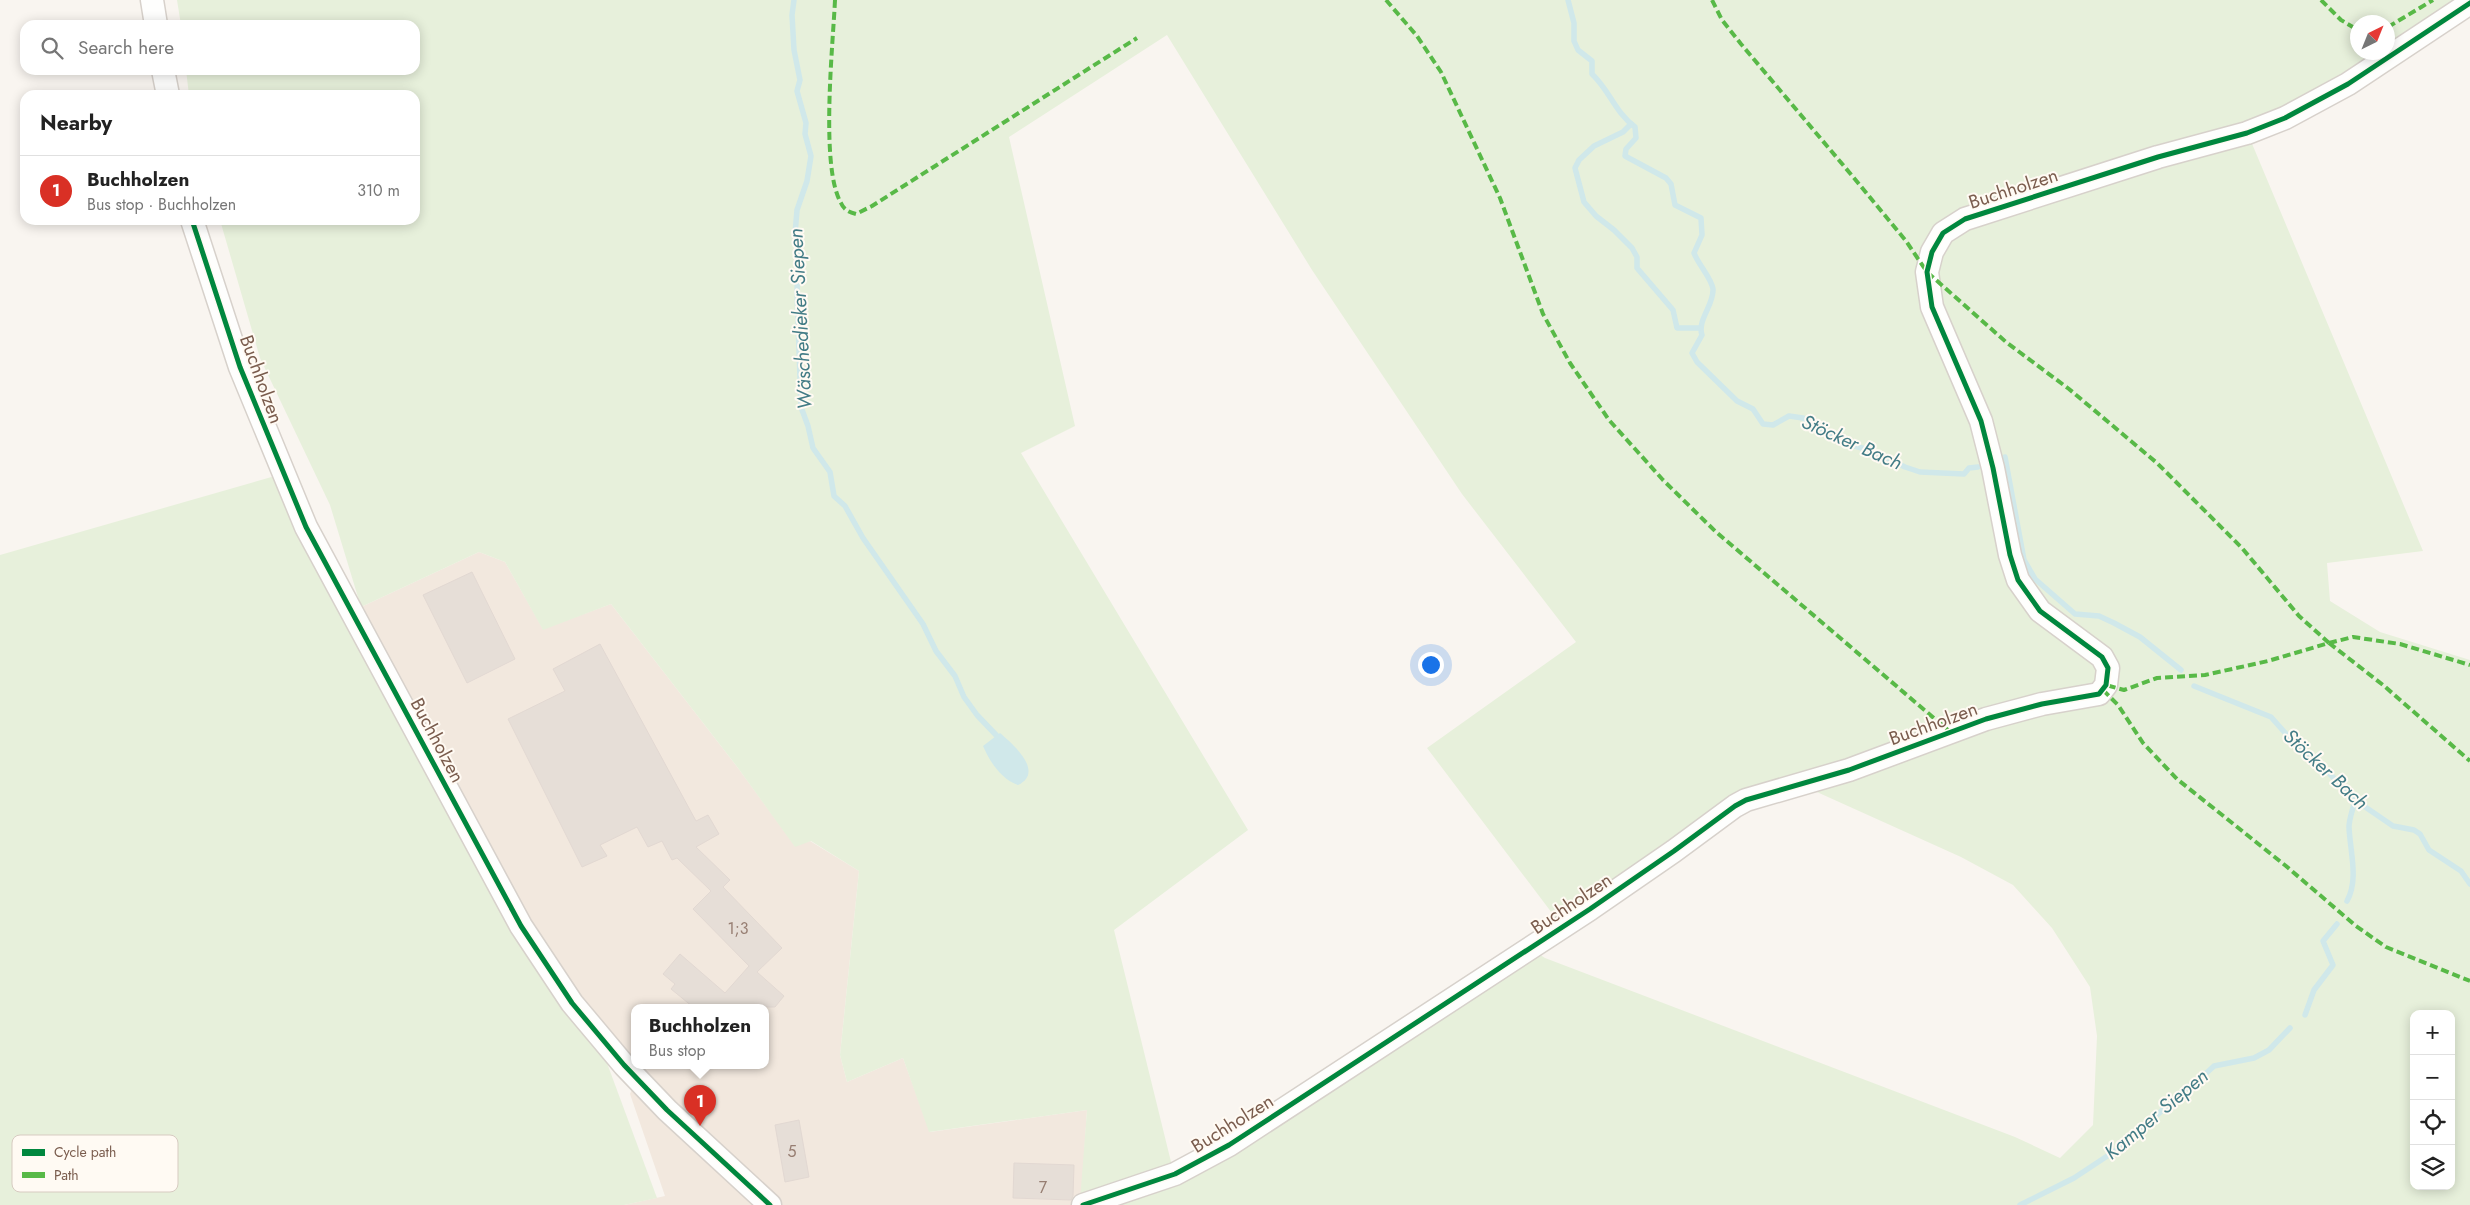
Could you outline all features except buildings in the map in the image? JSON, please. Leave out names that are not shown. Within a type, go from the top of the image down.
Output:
[{"type":"street","points":[[152,0],[155,20]]},
{"type":"street","name":"Buchholzen","points":[[1083,1205],[1175,1174],[1229,1146],[1590,909],[1746,800],[1849,770],[1986,719],[2042,704],[2099,694],[2105,688],[2108,668],[2102,657],[2040,611],[2018,580],[2005,531],[1993,468],[1981,421],[1932,308],[1927,272],[1932,252],[1943,233],[1958,222],[1970,217],[2158,157],[2247,132],[2286,118],[2348,84],[2470,3]]},
{"type":"street","points":[[164,75],[167,90]]},
{"type":"street","name":"Buchholzen","points":[[194,225],[240,367],[303,520],[521,926],[572,1003],[624,1065],[674,1116],[770,1205]]},
{"type":"shaded area","points":[[479,552],[505,562],[543,629],[611,604],[738,768],[795,846],[810,841],[859,871],[840,1055],[847,1082],[903,1058],[930,1132],[1087,1110],[1081,1205],[624,1205],[665,1196],[630,1094],[638,1074],[634,1069],[769,1069],[769,1004],[631,1004],[631,1065],[561,979],[361,607]]},
{"type":"green space","points":[[177,0],[2467,0],[2395,46],[2395,15],[2350,15],[2350,60],[2375,60],[2317,93],[2245,127],[2423,551],[2327,563],[2330,601],[2380,632],[2470,660],[2470,1205],[1100,1205],[1178,1178],[1230,1150],[1534,951],[1545,958],[2015,1137],[2060,1158],[2093,1125],[2097,1036],[2090,987],[2052,928],[2013,885],[1961,857],[1808,788],[1806,777],[1758,788],[1736,797],[1652,860],[1558,921],[1427,748],[1576,642],[1462,494],[1312,270],[1167,35],[1009,137],[1075,426],[1021,453],[1248,830],[1114,930],[1173,1170],[1080,1201],[1087,1110],[929,1132],[903,1058],[847,1082],[840,1055],[859,871],[811,841],[795,847],[738,768],[611,604],[543,630],[505,562],[479,552],[361,607],[330,505],[260,358],[221,225],[420,225],[420,90],[188,90],[187,75],[420,75],[420,20],[180,20]]},
{"type":"green space","points":[[275,476],[604,1055],[657,1198],[624,1205],[0,1205],[0,555]]},
{"type":"water","points":[[1000,733],[1019,751],[1028,766],[1026,779],[1018,785],[1001,774],[983,746]]},
{"type":"waterway","name":"Wäschedieker Siepen","points":[[794,0],[792,15],[794,50],[800,80],[797,91],[806,123],[805,134],[811,156],[807,181],[797,210],[795,234],[798,257],[797,292],[801,407],[813,448],[830,472],[834,496],[845,506],[863,538],[923,624],[936,651],[955,676],[964,697],[977,715],[997,736]]},
{"type":"waterway","name":"Stöcker Bach","points":[[1568,0],[1574,23],[1574,41],[1578,50],[1592,61],[1592,74],[1617,108],[1635,127],[1636,138],[1626,149],[1625,156],[1666,178],[1671,184],[1675,205],[1701,218],[1702,235],[1694,253],[1712,285],[1713,295],[1702,324],[1702,335],[1692,353],[1697,362],[1737,401],[1753,409],[1763,424],[1773,425],[1789,416],[1803,418],[1851,445],[1869,450],[1920,472],[1964,474],[1969,468],[1978,467]]},
{"type":"waterway","name":"Stöcker Bach","points":[[1631,124],[1623,132],[1594,146],[1579,160],[1575,168],[1584,202],[1596,216],[1632,248],[1637,257],[1637,268],[1673,310],[1677,328],[1699,328]]},
{"type":"waterway","name":"Stöcker Bach","points":[[2005,457],[2024,560],[2035,579],[2075,614],[2099,616],[2114,623],[2140,637],[2181,670]]},
{"type":"waterway","name":"Stöcker Bach","points":[[2194,686],[2271,717],[2302,752],[2326,770],[2355,800],[2393,826],[2414,830],[2420,834],[2429,850],[2461,871],[2470,884]]},
{"type":"waterway","points":[[2347,901],[2353,884],[2349,827],[2355,800]]},
{"type":"waterway","name":"Kamper Siepen","points":[[2305,1015],[2314,990],[2333,965],[2323,941],[2337,924]]},
{"type":"waterway","name":"Kamper Siepen","points":[[2020,1205],[2074,1178],[2127,1143],[2185,1089],[2214,1066],[2254,1058],[2269,1050],[2290,1028]]},
{"type":"marked path","points":[[835,0],[829,105],[831,162],[835,186],[841,203],[847,210],[856,214],[872,206],[1137,38]]},
{"type":"marked path","points":[[1386,0],[1417,36],[1441,72],[1500,198],[1543,314],[1570,363],[1609,420],[1663,480],[1715,531],[1949,731]]},
{"type":"marked path","points":[[1712,0],[1722,20],[1906,241],[1927,272],[2006,342],[2069,389],[2157,463],[2242,548],[2299,616],[2329,643],[2268,661],[2205,675],[2157,678],[2124,690],[2106,685]]},
{"type":"marked path","points":[[2321,0],[2341,20],[2350,25]]},
{"type":"marked path","points":[[2395,23],[2433,0]]},
{"type":"marked path","points":[[2329,643],[2353,637],[2400,644],[2470,665]]},
{"type":"marked path","points":[[2329,643],[2383,685],[2470,761]]},
{"type":"marked path","points":[[2103,690],[2118,705],[2143,743],[2177,779],[2286,866],[2356,926],[2386,947],[2470,981]]},
{"type":"cycle path","points":[[1083,1205],[1175,1174],[1229,1145],[1590,909],[1746,800],[1849,770],[1986,719],[2042,704],[2099,694],[2106,685],[2108,668],[2102,657],[2040,611],[2018,580],[2010,555],[1993,468],[1981,421],[1932,307],[1927,272],[1932,252],[1943,233],[1965,219],[2158,157],[2247,133],[2285,118],[2348,84],[2470,3]]},
{"type":"cycle path","points":[[194,225],[240,367],[306,527],[521,926],[572,1003],[624,1065],[667,1110],[770,1205]]},
{"type":"place","name":"Buchholzen","points":[[700,1126]]}]
